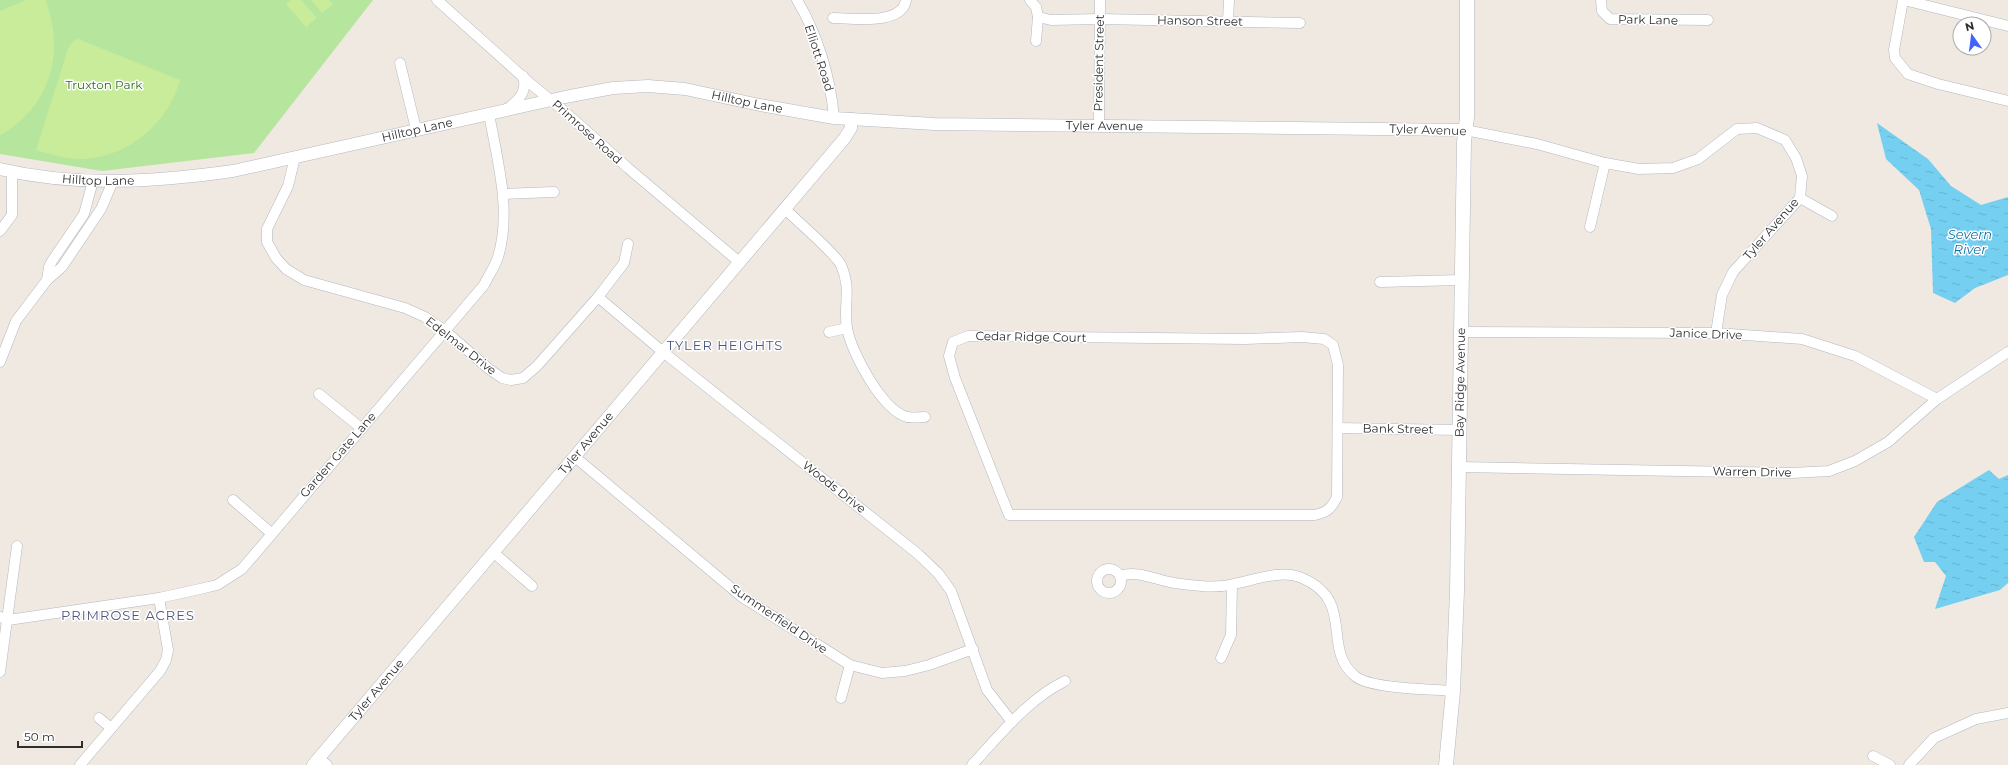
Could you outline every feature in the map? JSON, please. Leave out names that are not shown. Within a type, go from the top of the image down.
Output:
[{"type":"main road","name":"Bay Ridge Avenue","points":[[1446,765],[1453,691],[1459,467],[1461,280],[1466,118],[1467,0]]},
{"type":"street","name":"Primrose Road","points":[[437,0],[628,168],[738,262]]},
{"type":"street","name":"Elliott Road","points":[[797,0],[808,21],[828,79],[834,118]]},
{"type":"street","points":[[833,18],[882,19],[897,14],[906,0]]},
{"type":"street","points":[[1030,0],[1036,7],[1038,17],[1036,41]]},
{"type":"street","name":"President Street","points":[[1099,125],[1100,0]]},
{"type":"street","points":[[1228,0],[1228,21]]},
{"type":"street","name":"Park Lane","points":[[1602,0],[1602,11],[1610,20],[1708,20]]},
{"type":"street","points":[[2008,26],[1904,0],[1894,50],[1895,58],[1908,74],[1938,84],[2008,101]]},
{"type":"street","name":"Hanson Street","points":[[1038,17],[1051,20],[1100,19],[1300,23]]},
{"type":"street","points":[[400,63],[416,129]]},
{"type":"street","points":[[506,110],[521,97],[525,84],[523,76]]},
{"type":"street","name":"Hilltop Lane","points":[[6,171],[47,178],[93,181],[151,181],[190,177],[233,171],[416,129],[613,88],[665,87],[685,89],[760,105],[834,118]]},
{"type":"street","name":"Garden Gate Lane","points":[[4,619],[159,598],[217,585],[242,569],[271,533],[484,285],[498,258],[502,232],[503,194],[489,114]]},
{"type":"street","name":"Tyler Avenue","points":[[834,118],[934,124],[1465,130],[1536,144],[1605,164],[1640,169],[1673,168],[1698,159],[1737,129],[1757,128],[1785,140],[1796,158],[1802,176],[1800,198],[1733,272],[1722,295],[1716,333]]},
{"type":"street","name":"Tyler Avenue","points":[[320,763],[493,552],[576,457],[738,262],[785,209],[844,138],[851,128],[851,119]]},
{"type":"street","name":"Edelmar Drive","points":[[295,157],[288,186],[268,229],[266,242],[286,270],[304,280],[405,308],[425,317],[444,330],[502,378],[511,380],[523,378],[537,366],[598,297],[624,263],[628,244]]},
{"type":"street","points":[[1590,227],[1605,164]]},
{"type":"street","points":[[0,231],[12,215],[6,171]]},
{"type":"street","points":[[47,280],[49,267],[52,261],[84,214],[93,181]]},
{"type":"street","points":[[0,362],[16,321],[47,280],[62,267],[101,209],[113,181]]},
{"type":"street","points":[[503,194],[554,192]]},
{"type":"street","points":[[1800,198],[1832,216]]},
{"type":"street","points":[[785,209],[840,263],[846,277],[848,289],[847,328],[863,370],[876,390],[906,417],[925,417]]},
{"type":"street","points":[[0,215],[12,215]]},
{"type":"street","points":[[1380,282],[1461,280]]},
{"type":"street","name":"Woods Drive","points":[[598,297],[663,352],[918,554],[938,573],[951,591],[987,690],[1012,722]]},
{"type":"street","points":[[829,332],[847,328]]},
{"type":"street","name":"Janice Drive","points":[[1461,332],[1716,333],[1802,339],[1855,356],[1937,399]]},
{"type":"street","name":"Cedar Ridge Court","points":[[968,336],[1238,339],[1302,337],[1324,339],[1333,345],[1336,352],[1338,365],[1338,428],[1337,497],[1332,507],[1326,513],[1315,515],[1009,516],[955,378],[949,356],[953,342],[968,336]]},
{"type":"street","name":"Warren Drive","points":[[1459,467],[1792,473],[1829,471],[1856,461],[1888,442],[1937,399],[2008,352]]},
{"type":"street","points":[[319,394],[361,428]]},
{"type":"street","name":"Bank Street","points":[[1338,428],[1459,430]]},
{"type":"street","name":"Summerfield Drive","points":[[576,457],[742,597],[850,665],[882,673],[905,671],[929,665],[973,649]]},
{"type":"street","points":[[233,500],[271,533]]},
{"type":"street","points":[[0,672],[4,619],[17,546]]},
{"type":"street","points":[[493,552],[532,586]]},
{"type":"street","points":[[1120,576],[1137,574],[1166,581],[1201,586],[1232,585],[1284,574],[1301,577],[1323,590],[1331,604],[1336,616],[1338,643],[1344,661],[1355,677],[1375,685],[1453,691]]},
{"type":"street","points":[[1221,658],[1231,635],[1232,585]]},
{"type":"street","points":[[80,765],[160,671],[166,660],[168,650],[159,598]]},
{"type":"street","points":[[841,698],[850,665]]},
{"type":"street","points":[[972,765],[1012,722],[1049,689],[1065,681]]},
{"type":"street","points":[[1909,765],[1934,738],[1976,719],[2008,713]]},
{"type":"street","points":[[99,718],[111,728]]},
{"type":"street","points":[[1873,756],[1890,765]]},
{"type":"green space","name":"Truxton Park","points":[[0,0],[373,0],[254,153],[102,171],[0,154]]},
{"type":"green space","points":[[26,0],[45,0],[51,19],[54,39],[53,58],[49,76],[42,94],[31,110],[17,124],[0,135],[0,11]]},
{"type":"green space","points":[[291,0],[301,0],[317,18],[306,27],[286,4]]},
{"type":"green space","points":[[311,0],[329,0],[333,4],[322,13]]},
{"type":"green space","points":[[78,39],[180,80],[174,96],[166,110],[145,134],[131,144],[101,157],[84,159],[66,158],[36,150],[68,49],[73,41]]},
{"type":"water","name":"Severn River","points":[[1877,123],[1928,159],[1951,186],[1981,205],[2008,197],[2008,275],[1975,288],[1955,303],[1933,293],[1931,229],[1919,190],[1886,159]]},
{"type":"water","points":[[1989,470],[1999,479],[2008,475],[2008,583],[2000,590],[1935,609],[1946,576],[1935,562],[1924,562],[1914,537],[1937,502]]},
{"type":"district","name":"TYLER HEIGHTS","points":[[725,345]]},
{"type":"district","name":"PRIMROSE ACRES","points":[[128,615]]}]
